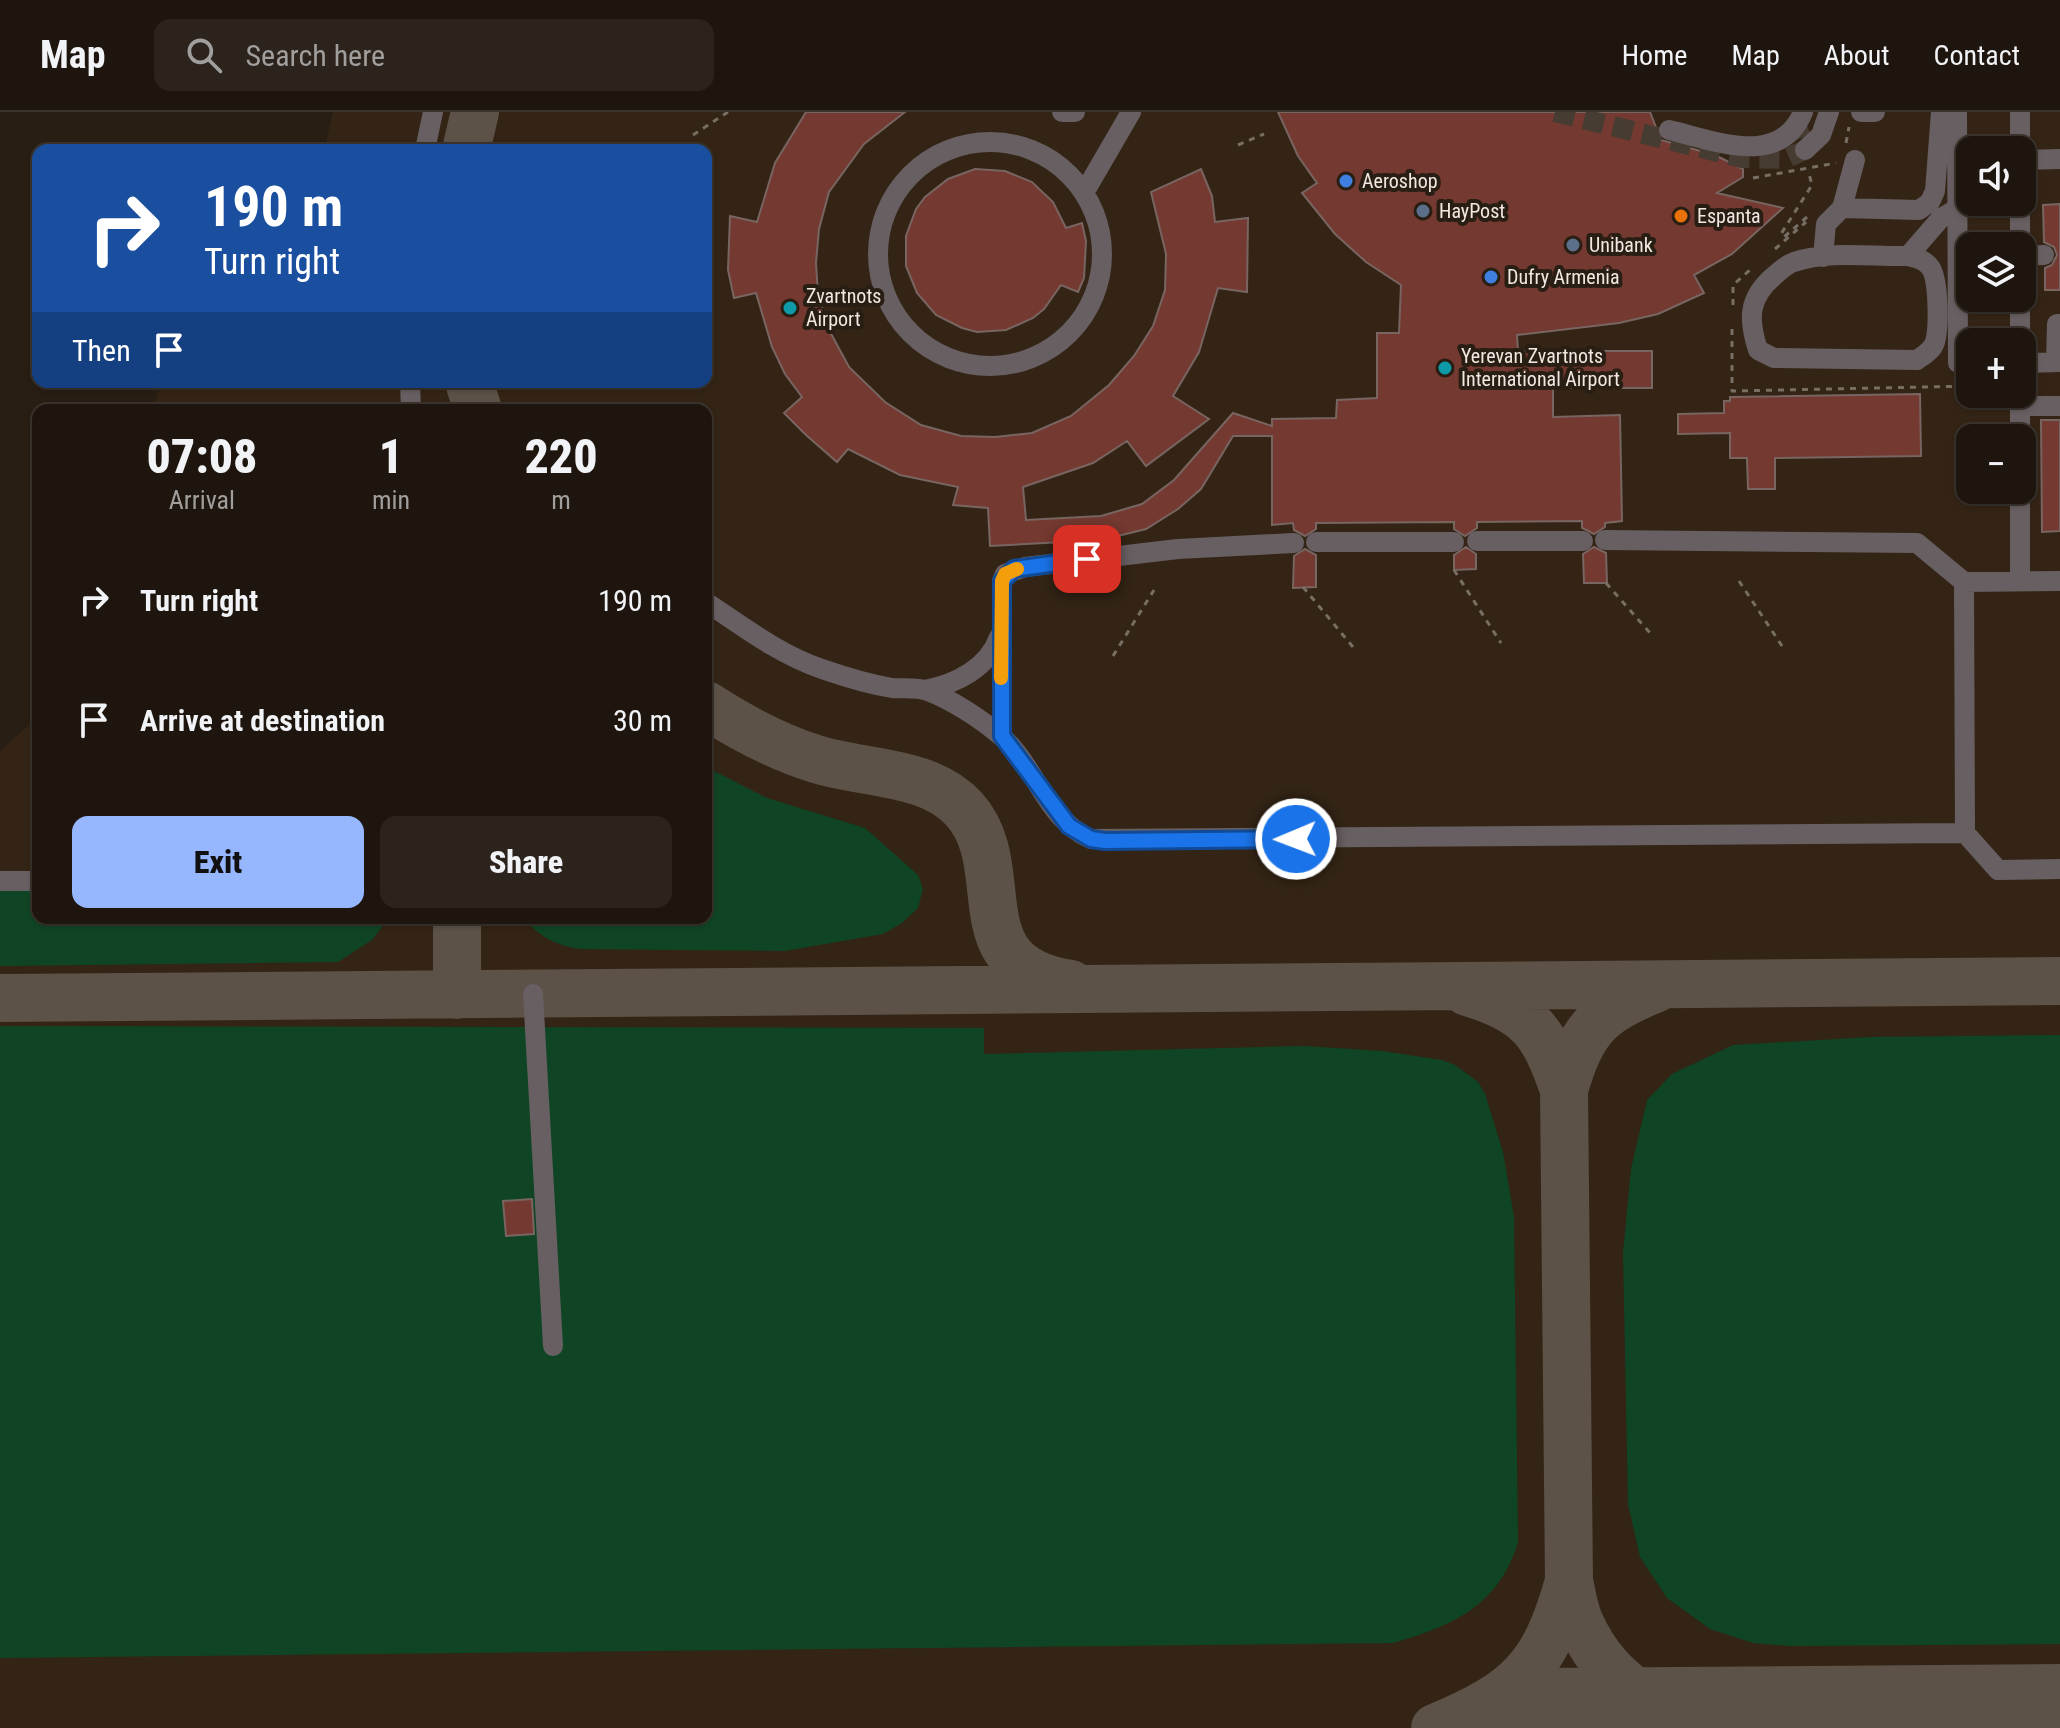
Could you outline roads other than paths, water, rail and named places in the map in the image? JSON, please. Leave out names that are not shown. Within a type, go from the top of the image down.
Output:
[{"type":"lane","points":[[426,144],[433,112]]},
{"type":"lane","points":[[1062,112],[1075,112]]},
{"type":"lane","points":[[1084,193],[1131,112]]},
{"type":"lane","points":[[1669,130],[1747,148],[1772,145],[1791,132],[1803,112]]},
{"type":"lane","points":[[1807,160],[1829,112]]},
{"type":"lane","points":[[1855,116],[1875,112]]},
{"type":"lane","points":[[1842,208],[1919,210],[1930,202],[1935,191],[1941,112]]},
{"type":"lane","points":[[1957,112],[1957,136]]},
{"type":"lane","points":[[2020,112],[2020,136]]},
{"type":"lane","points":[[978,143],[1013,145],[1030,149],[1060,167],[1084,193],[1102,242],[1100,277],[1091,302],[1077,324],[1051,348],[1019,362],[1002,365],[967,363],[950,359],[926,346],[896,315],[881,283],[878,266],[880,231],[885,214],[902,184],[928,160],[944,152],[978,143]]},
{"type":"lane","points":[[1823,257],[1826,224],[1842,208],[1850,155]]},
{"type":"lane","points":[[2036,160],[2060,159]]},
{"type":"lane","points":[[1908,256],[1941,218],[1956,209]]},
{"type":"lane","points":[[1958,216],[1963,328]]},
{"type":"lane","points":[[2036,255],[2044,255]]},
{"type":"lane","points":[[1917,360],[1930,352],[1935,342],[1937,281],[1932,268],[1922,259],[1908,256],[1823,257],[1791,262],[1759,288],[1751,310],[1752,332],[1758,350],[1774,358],[1956,362]]},
{"type":"lane","points":[[2036,363],[2058,362],[2057,324],[2060,324]]},
{"type":"lane","points":[[2036,402],[2060,406]]},
{"type":"lane","points":[[2020,504],[2020,581]]},
{"type":"lane","points":[[1605,540],[1917,543],[1964,582],[2060,581]]},
{"type":"lane","points":[[1477,541],[1583,541]]},
{"type":"lane","points":[[1316,542],[1454,542]]},
{"type":"lane","points":[[1002,736],[1002,581],[1014,569],[1178,549],[1294,543]]},
{"type":"lane","points":[[1964,582],[1965,833],[1998,870],[2060,869]]},
{"type":"lane","points":[[712,606],[776,647],[818,668],[867,683],[925,690],[947,700],[1002,736],[1069,826],[1091,839],[1965,833]]},
{"type":"lane","points":[[925,690],[949,685],[971,672],[988,658],[1001,631]]},
{"type":"lane","points":[[0,881],[32,881]]},
{"type":"lane","points":[[533,994],[553,1346]]},
{"type":"tunnel","points":[[1555,112],[1742,158],[1785,159],[1805,150],[1792,112]]},
{"type":"place","name":"Aeroshop","points":[[1346,181]]},
{"type":"place","name":"HayPost","points":[[1423,211]]},
{"type":"place","name":"Espanta","points":[[1681,216]]},
{"type":"place","name":"Unibank","points":[[1573,245]]},
{"type":"place","name":"Dufry Armenia","points":[[1491,277]]},
{"type":"place","name":"Zvartnots Airport","points":[[790,308]]},
{"type":"place","name":"Yerevan Zvartnots International Airport","points":[[1445,368]]}]
